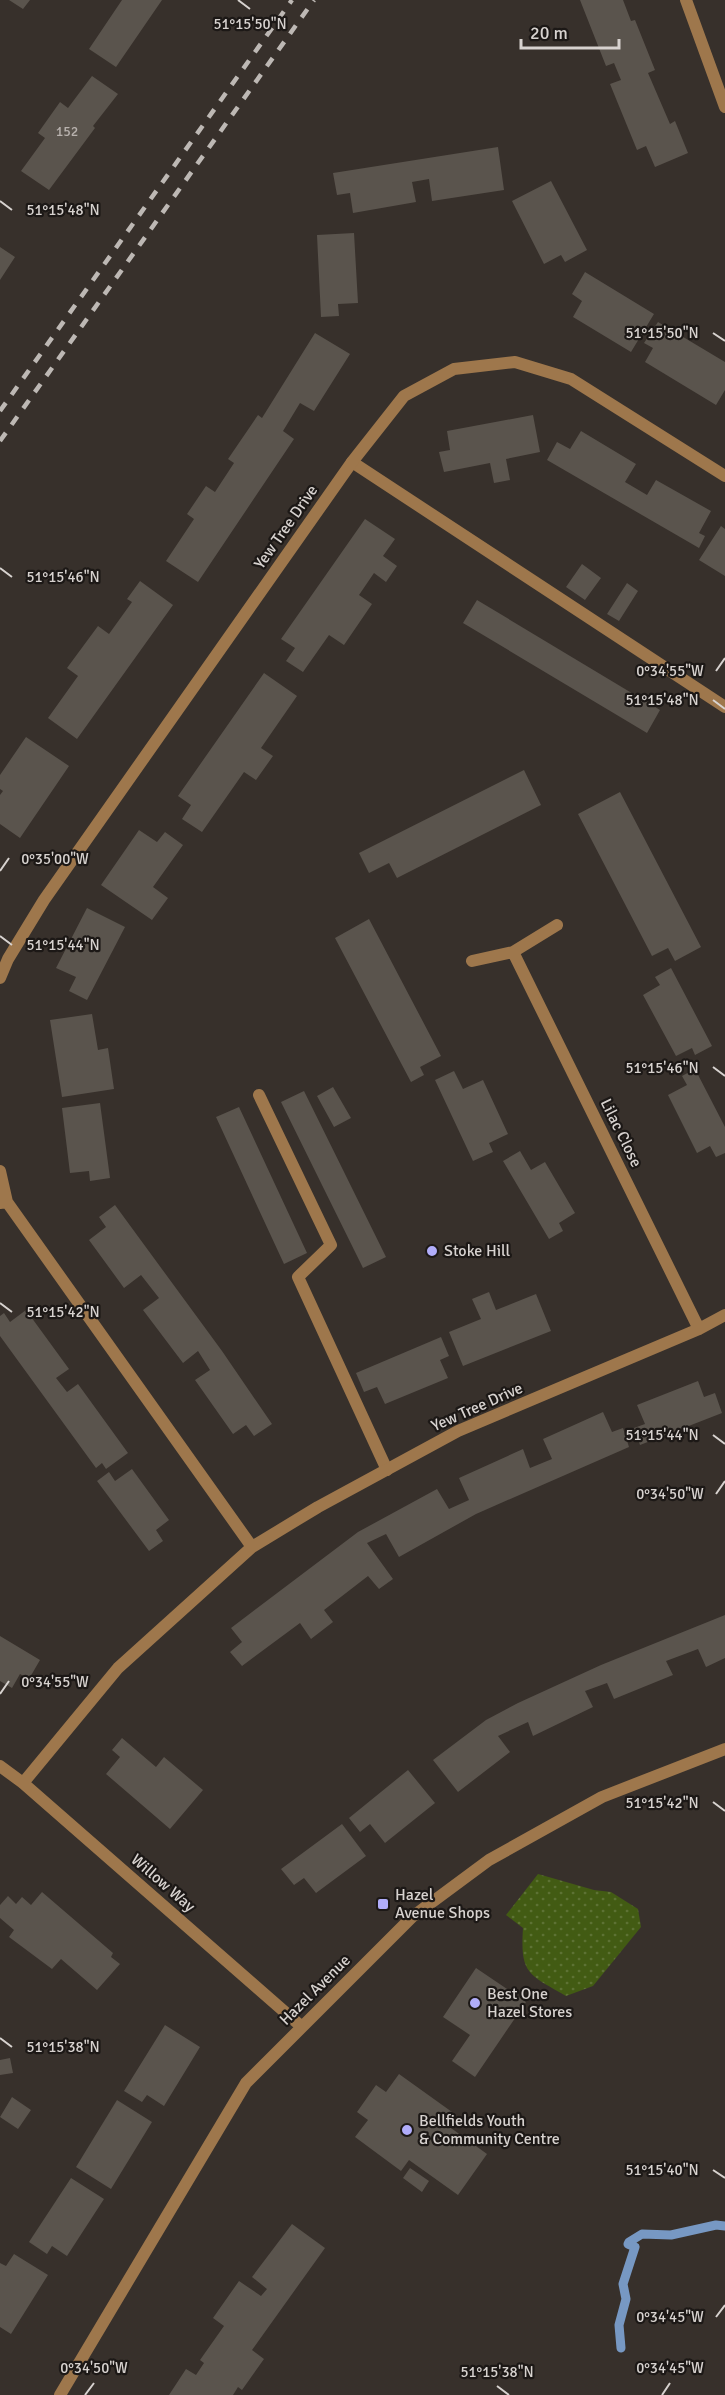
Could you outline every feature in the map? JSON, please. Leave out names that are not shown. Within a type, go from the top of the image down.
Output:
[{"type":"street","points":[[686,0],[725,107]]},
{"type":"street","name":"Yew Tree Drive","points":[[0,978],[8,959],[44,900],[352,462],[404,396],[454,369],[515,362],[571,380],[725,476]]},
{"type":"street","points":[[352,462],[725,708]]},
{"type":"street","points":[[472,961],[513,951],[557,925]]},
{"type":"street","name":"Lilac Close","points":[[513,951],[699,1329]]},
{"type":"street","points":[[259,1095],[331,1245],[298,1277],[387,1470]]},
{"type":"street","points":[[0,1171],[4,1202],[252,1547]]},
{"type":"street","name":"Yew Tree Drive","points":[[23,1783],[118,1668],[252,1547],[318,1507],[458,1431],[699,1329],[725,1315]]},
{"type":"street","name":"Hazel Avenue","points":[[60,2395],[246,2083],[412,1917],[489,1860],[602,1797],[725,1749]]},
{"type":"street","name":"Willow Way","points":[[0,1766],[23,1783],[302,2026]]},
{"type":"green space","points":[[538,1874],[594,1890],[611,1892],[638,1909],[641,1927],[593,1986],[566,1996],[543,1983],[529,1971],[523,1955],[523,1928],[506,1915]]},
{"type":"building","points":[[9,0],[30,0],[23,9]]},
{"type":"building","points":[[122,0],[162,0],[116,67],[89,49]]},
{"type":"building","points":[[580,0],[623,0],[631,21],[635,20],[655,70],[648,73],[670,124],[675,121],[688,153],[655,167],[646,146],[637,150],[610,84],[621,80],[614,63],[606,66]]},
{"type":"building","points":[[92,76],[118,94],[49,190],[21,171],[45,138],[38,133],[60,102],[68,108]]},
{"type":"building","points":[[498,147],[504,190],[432,201],[429,179],[412,182],[416,202],[353,213],[350,193],[337,195],[333,173]]},
{"type":"building","points":[[551,181],[587,250],[565,262],[561,255],[544,264],[512,201]]},
{"type":"building","points":[[354,233],[358,303],[338,304],[339,316],[321,317],[317,235]]},
{"type":"building","points":[[0,247],[15,257],[0,280]]},
{"type":"building","points":[[585,272],[654,314],[631,352],[573,317],[582,301],[572,294]]},
{"type":"building","points":[[658,322],[725,362],[725,390],[716,405],[645,362],[653,348],[644,343]]},
{"type":"building","points":[[315,333],[350,354],[314,411],[300,403],[283,431],[294,439],[198,582],[166,561],[194,519],[187,514],[206,486],[215,492],[234,463],[228,459],[258,415],[262,418]]},
{"type":"building","points":[[533,415],[540,452],[506,459],[510,480],[494,483],[490,463],[444,472],[439,452],[450,450],[447,431]]},
{"type":"building","points":[[581,431],[636,464],[625,482],[647,495],[656,480],[711,511],[699,533],[705,536],[699,548],[547,460],[557,442],[570,449]]},
{"type":"building","points":[[365,519],[395,539],[383,556],[397,566],[386,582],[374,573],[359,595],[372,604],[344,645],[329,635],[303,672],[286,661],[295,648],[281,639]]},
{"type":"building","points":[[721,526],[725,529],[725,576],[699,560]]},
{"type":"building","points":[[582,564],[601,578],[585,600],[566,587]]},
{"type":"building","points":[[140,581],[173,605],[77,739],[48,718],[78,676],[67,668],[98,626],[109,634],[132,602],[127,599]]},
{"type":"building","points":[[627,583],[638,591],[619,621],[607,614]]},
{"type":"building","points":[[477,600],[660,710],[647,733],[463,623]]},
{"type":"building","points":[[264,673],[297,696],[261,748],[273,756],[256,780],[244,772],[202,832],[182,819],[191,805],[178,796]]},
{"type":"building","points":[[26,737],[69,766],[20,838],[0,824],[0,795],[3,791],[0,789],[0,775]]},
{"type":"building","points":[[524,770],[541,805],[397,878],[389,863],[369,873],[359,853]]},
{"type":"building","points":[[620,792],[701,947],[675,961],[668,948],[652,956],[578,814]]},
{"type":"building","points":[[139,830],[157,842],[165,832],[183,845],[153,887],[168,898],[152,920],[101,885]]},
{"type":"building","points":[[87,908],[125,927],[87,1000],[69,991],[76,977],[56,968]]},
{"type":"building","points":[[369,919],[441,1056],[420,1067],[424,1075],[411,1082],[335,938]]},
{"type":"building","points":[[671,968],[712,1046],[695,1055],[692,1048],[676,1056],[643,995],[660,985],[655,977]]},
{"type":"building","points":[[92,1014],[98,1050],[108,1048],[114,1089],[62,1097],[50,1020]]},
{"type":"building","points":[[695,1069],[725,1127],[725,1153],[716,1157],[710,1146],[697,1153],[668,1095],[687,1085],[682,1076]]},
{"type":"building","points":[[454,1071],[463,1089],[483,1080],[508,1134],[489,1143],[493,1152],[473,1161],[435,1080]]},
{"type":"building","points":[[333,1087],[351,1118],[334,1127],[317,1096]]},
{"type":"building","points":[[304,1091],[386,1257],[363,1268],[281,1102]]},
{"type":"building","points":[[100,1103],[110,1178],[90,1181],[89,1171],[70,1173],[62,1108]]},
{"type":"building","points":[[239,1107],[307,1253],[284,1264],[216,1117]]},
{"type":"building","points":[[520,1151],[531,1170],[545,1162],[575,1213],[559,1223],[563,1231],[549,1239],[503,1161]]},
{"type":"building","points":[[115,1205],[222,1351],[272,1424],[254,1436],[246,1425],[233,1434],[195,1380],[210,1370],[198,1351],[183,1363],[143,1310],[159,1298],[141,1275],[124,1288],[89,1240],[106,1227],[99,1217]]},
{"type":"building","points":[[489,1292],[496,1310],[536,1294],[551,1331],[463,1366],[449,1332],[481,1319],[472,1299]]},
{"type":"building","points":[[26,1310],[69,1369],[56,1378],[67,1392],[78,1384],[128,1453],[106,1469],[102,1463],[96,1468],[0,1336],[0,1316],[4,1313],[10,1322]]},
{"type":"building","points":[[441,1337],[449,1356],[440,1360],[448,1378],[385,1404],[377,1387],[364,1392],[356,1373]]},
{"type":"building","points":[[698,1381],[704,1397],[715,1393],[722,1413],[640,1445],[634,1428],[645,1424],[637,1405]]},
{"type":"building","points":[[603,1412],[612,1432],[623,1428],[629,1447],[476,1514],[399,1557],[386,1534],[367,1543],[393,1579],[379,1589],[368,1576],[324,1610],[333,1622],[311,1639],[300,1623],[242,1666],[230,1652],[242,1642],[231,1628],[358,1532],[437,1489],[449,1509],[469,1500],[459,1478],[523,1449],[530,1468],[552,1459],[543,1439]]},
{"type":"building","points":[[132,1469],[169,1520],[156,1530],[163,1541],[149,1551],[97,1481],[109,1472],[115,1481]]},
{"type":"building","points":[[725,1615],[725,1658],[706,1667],[698,1649],[666,1661],[673,1675],[614,1699],[607,1683],[585,1691],[593,1707],[533,1736],[528,1722],[498,1736],[510,1752],[458,1792],[433,1760],[486,1720],[518,1703],[601,1665]]},
{"type":"building","points":[[0,1636],[40,1660],[29,1679],[20,1674],[12,1688],[0,1681]]},
{"type":"building","points":[[122,1738],[156,1767],[164,1757],[203,1790],[170,1829],[106,1774],[120,1757],[112,1750]]},
{"type":"building","points":[[408,1770],[435,1803],[385,1843],[370,1824],[360,1832],[349,1818]]},
{"type":"building","points":[[342,1824],[366,1856],[316,1893],[304,1878],[294,1885],[281,1869]]},
{"type":"building","points":[[42,1892],[113,1953],[111,1957],[120,1964],[97,1990],[61,1959],[52,1969],[9,1937],[14,1930],[0,1918],[0,1905],[8,1896],[16,1904],[22,1897],[31,1905]]},
{"type":"building","points":[[476,1968],[526,2002],[475,2077],[452,2061],[470,2035],[443,2017]]},
{"type":"building","points":[[165,2025],[200,2047],[164,2106],[147,2095],[142,2102],[124,2091]]},
{"type":"building","points":[[10,2058],[13,2073],[0,2075],[0,2060]]},
{"type":"building","name":"Bellfields Youth & Community Centre","points":[[399,2074],[452,2112],[444,2123],[487,2154],[458,2195],[409,2160],[401,2171],[355,2137],[368,2120],[357,2112],[376,2085],[386,2092]]},
{"type":"building","points":[[12,2097],[31,2110],[18,2129],[0,2117]]},
{"type":"building","points":[[117,2100],[152,2122],[111,2189],[76,2167]]},
{"type":"building","points":[[410,2168],[429,2181],[422,2192],[403,2178]]},
{"type":"building","points":[[71,2178],[104,2199],[67,2256],[52,2246],[47,2254],[29,2242]]},
{"type":"building","points":[[292,2224],[325,2248],[252,2350],[264,2359],[242,2390],[238,2387],[233,2395],[169,2395],[186,2369],[196,2375],[204,2363],[200,2360],[224,2326],[213,2318],[239,2281],[261,2296],[267,2289],[252,2277]]},
{"type":"building","points":[[14,2254],[48,2275],[11,2334],[0,2327],[0,2263],[6,2266]]},
{"type":"waterway","points":[[621,2348],[619,2325],[626,2299],[623,2284],[635,2247],[628,2244],[629,2242],[642,2234],[671,2235],[716,2225],[725,2226]]},
{"type":"railway","points":[[0,411],[292,0]]},
{"type":"railway","points":[[0,441],[314,0]]},
{"type":"place","name":"Stoke Hill","points":[[432,1251]]},
{"type":"place","name":"Hazel Avenue Shops","points":[[383,1904]]},
{"type":"place","name":"Best One Hazel Stores","points":[[475,2003]]},
{"type":"place","name":"Bellfields Youth & Community Centre","points":[[407,2130]]}]
